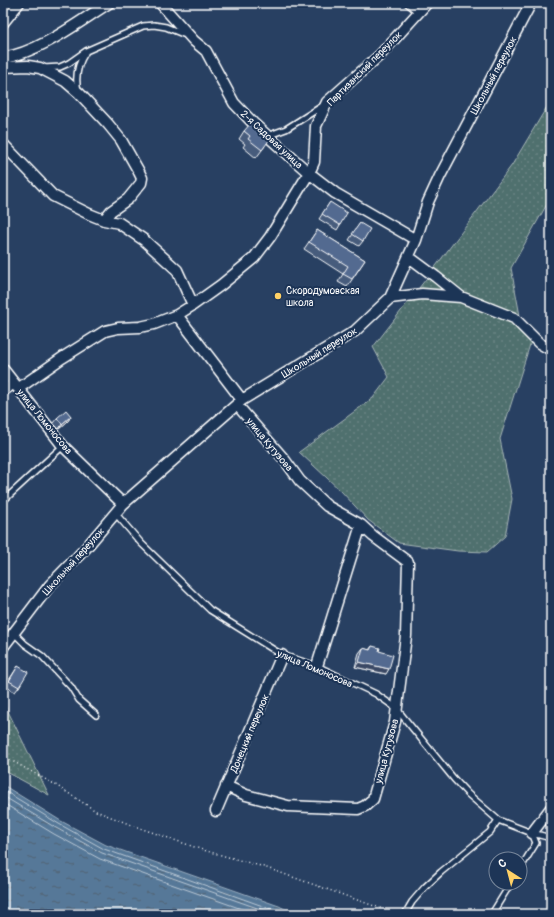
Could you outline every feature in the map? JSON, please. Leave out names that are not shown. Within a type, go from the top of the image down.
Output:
[{"type":"street","points":[[3,23],[19,3]]},
{"type":"street","points":[[3,58],[30,50],[109,3]]},
{"type":"street","name":"2-я Садовая улица","points":[[160,3],[194,41],[206,51],[234,103],[267,136],[309,173],[335,193],[353,205],[416,240]]},
{"type":"street","name":"Партизанский переулок","points":[[3,391],[16,386],[105,331],[154,324],[177,315],[193,306],[254,258],[270,237],[309,173],[314,162],[316,126],[327,102],[380,55],[427,3]]},
{"type":"street","name":"Школьный переулок","points":[[3,647],[50,585],[85,549],[123,504],[240,402],[355,331],[390,298],[416,240],[428,202],[440,176],[531,3]]},
{"type":"street","points":[[3,68],[28,66],[40,68],[65,81],[108,124],[121,140],[142,178],[141,183],[128,199],[111,211],[104,220]]},
{"type":"street","points":[[3,144],[53,196],[89,214],[104,220],[119,223],[144,240],[177,270],[193,306]]},
{"type":"street","points":[[409,257],[461,296],[514,318],[539,343],[551,350]]},
{"type":"street","points":[[390,298],[422,294],[461,296]]},
{"type":"street","name":"улица Кутузова","points":[[177,315],[300,481],[327,506],[360,525],[408,562],[406,636],[394,722],[373,799],[365,806],[358,809],[288,806],[246,795],[226,786]]},
{"type":"street","name":"улица Ломоносова","points":[[3,369],[63,446],[123,504]]},
{"type":"street","points":[[317,666],[360,525]]},
{"type":"street","name":"Донецкий переулок","points":[[216,812],[282,655]]},
{"type":"street","points":[[532,833],[551,808]]},
{"type":"lane","points":[[407,3],[418,12]]},
{"type":"lane","points":[[40,68],[60,67],[69,63],[86,51],[143,26],[154,25],[166,27],[180,32],[194,41]]},
{"type":"lane","points":[[78,93],[76,79],[80,60],[86,51]]},
{"type":"lane","points":[[267,136],[286,130],[327,102]]},
{"type":"lane","points":[[3,501],[63,446]]},
{"type":"lane","name":"улица Ломоносова","points":[[116,514],[141,543],[210,610],[282,655],[317,666],[376,694],[396,708],[454,779],[468,794],[498,820],[532,833],[551,838]]},
{"type":"lane","points":[[14,633],[25,644],[42,656],[71,686],[79,700],[96,715]]},
{"type":"lane","points":[[405,914],[412,902],[425,887],[490,832],[498,820]]},
{"type":"lane","points":[[528,856],[536,843],[532,833]]},
{"type":"lane","points":[[494,912],[506,891]]},
{"type":"path","points":[[3,756],[54,784],[96,811],[203,850],[264,867],[380,908],[390,914]]},
{"type":"green space","points":[[551,100],[551,197],[511,268],[521,321],[533,335],[500,439],[512,499],[505,536],[487,552],[458,551],[399,543],[368,520],[341,491],[299,452],[373,398],[389,377],[373,347],[512,165]]},
{"type":"green space","points":[[3,701],[49,795],[3,770]]},
{"type":"water","points":[[3,785],[61,821],[106,845],[279,906],[295,914],[3,914]]},
{"type":"building","points":[[251,123],[270,139],[262,150],[248,139],[250,136],[244,131]]},
{"type":"building","points":[[330,202],[347,213],[340,225],[322,214]]},
{"type":"building","points":[[360,223],[370,229],[363,241],[352,234]]},
{"type":"building","points":[[317,230],[365,260],[352,279],[343,274],[348,266],[309,242]]},
{"type":"building","points":[[66,410],[71,416],[62,424],[57,418]]},
{"type":"building","points":[[372,646],[380,648],[379,651],[393,655],[389,669],[359,662],[363,648],[370,650]]},
{"type":"building","points":[[18,666],[28,672],[19,687],[9,681]]},
{"type":"place","name":"Скородумовская школа","points":[[278,296]]}]
